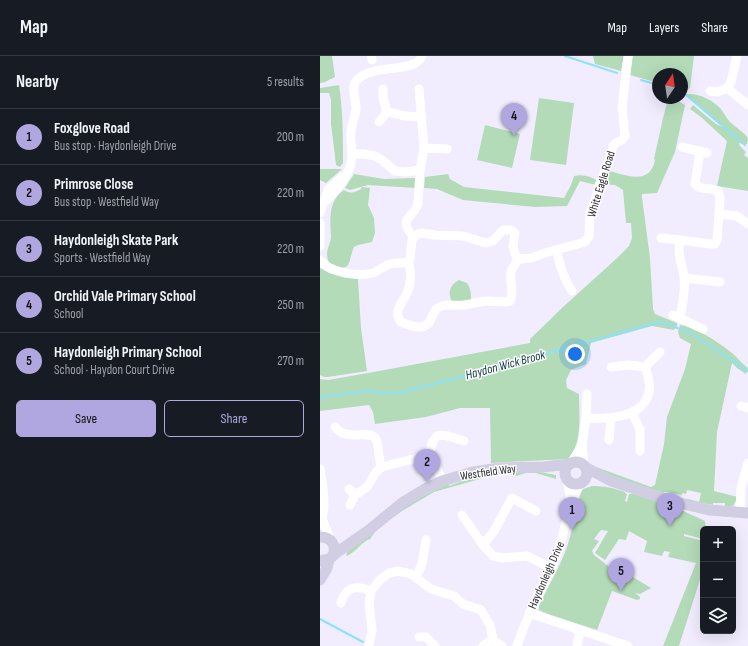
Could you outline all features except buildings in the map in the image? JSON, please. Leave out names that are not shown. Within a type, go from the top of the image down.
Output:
[{"type":"main road","name":"Westfield Way","points":[[320,580],[327,568],[327,559],[356,539],[402,503],[442,481],[472,472],[500,468],[543,467],[578,462],[611,481],[689,506],[709,510],[744,513]]},
{"type":"main road","points":[[567,478],[566,469],[570,464]]},
{"type":"main road","points":[[583,481],[587,474],[584,466]]},
{"type":"main road","name":"Westfield Way","points":[[543,467],[567,478],[570,482],[575,484],[583,481],[611,481]]},
{"type":"main road","points":[[327,539],[356,539]]},
{"type":"main road","points":[[327,539],[334,548],[327,559]]},
{"type":"street","points":[[321,209],[342,183],[351,164],[351,130],[356,113],[354,86],[356,82],[373,70],[416,64],[422,56]]},
{"type":"street","name":"White Eagle Road","points":[[519,259],[531,258],[584,242],[588,236],[590,212],[595,201],[599,184],[608,164],[613,146],[615,143],[623,139],[625,134],[622,108],[628,56]]},
{"type":"street","points":[[710,91],[720,92],[727,88],[731,82],[736,56]]},
{"type":"street","points":[[414,236],[408,230],[406,224],[409,216],[417,209],[422,152],[424,148],[419,88]]},
{"type":"street","points":[[727,88],[748,105]]},
{"type":"street","points":[[383,89],[387,112]]},
{"type":"street","points":[[387,112],[406,116],[422,117]]},
{"type":"street","points":[[379,122],[387,112]]},
{"type":"street","points":[[661,238],[711,244],[715,244],[717,240],[720,198],[718,191],[715,189],[698,187],[695,184],[704,152],[682,147]]},
{"type":"street","points":[[424,148],[447,149]]},
{"type":"street","points":[[352,154],[375,156],[395,171],[405,172],[420,170]]},
{"type":"street","points":[[719,214],[737,216],[748,224]]},
{"type":"street","points":[[320,223],[320,246]]},
{"type":"street","points":[[503,230],[511,230],[515,233],[514,249],[515,254],[519,259],[511,272],[513,289],[510,301],[486,301],[441,306],[435,311],[429,324],[425,326],[418,327],[401,322],[398,316],[400,305],[408,288],[411,272],[408,262],[410,259],[410,247],[414,236],[422,233],[463,236],[486,243],[493,241],[503,230]]},
{"type":"street","points":[[680,240],[678,254],[685,278],[684,294],[677,316],[703,329]]},
{"type":"street","points":[[557,250],[559,262],[566,282],[572,291]]},
{"type":"street","points":[[320,260],[327,267],[335,271],[360,274],[371,273],[390,264],[408,262]]},
{"type":"street","points":[[685,278],[720,282]]},
{"type":"street","points":[[645,367],[660,352]]},
{"type":"street","points":[[611,367],[628,365],[645,367]]},
{"type":"street","points":[[586,418],[611,418],[632,412],[644,402],[648,394],[649,384],[645,367]]},
{"type":"street","points":[[584,466],[582,445],[586,418],[587,392]]},
{"type":"street","points":[[632,412],[640,430],[640,451]]},
{"type":"street","points":[[609,440],[611,418]]},
{"type":"street","points":[[336,427],[340,432],[354,436],[368,434],[374,436],[382,467]]},
{"type":"street","points":[[429,456],[433,440],[438,435],[444,435],[464,441]]},
{"type":"street","points":[[570,464],[582,445]]},
{"type":"street","points":[[350,505],[352,492],[367,488],[376,472],[382,467],[429,456]]},
{"type":"street","points":[[429,456],[436,465],[442,481]]},
{"type":"street","points":[[744,513],[741,488],[748,464]]},
{"type":"street","points":[[320,470],[323,492],[321,521],[327,539]]},
{"type":"street","name":"Haydonleigh Drive","points":[[567,478],[571,503]]},
{"type":"street","name":"Haydonleigh Drive","points":[[517,646],[529,613],[551,568],[561,543],[571,503],[583,481]]},
{"type":"street","points":[[483,545],[494,531],[512,498],[536,511]]},
{"type":"street","points":[[462,515],[483,545],[493,556],[502,558],[527,556],[551,568]]},
{"type":"street","points":[[416,577],[422,564],[426,540]]},
{"type":"street","points":[[369,646],[372,630],[369,603],[371,591],[380,580],[394,571],[402,571],[416,577],[431,589],[454,596],[463,604],[481,610],[490,625],[493,639],[502,646]]},
{"type":"street","points":[[341,603],[344,594],[350,590],[361,588],[371,591]]},
{"type":"street","points":[[529,613],[628,646]]},
{"type":"street","points":[[577,646],[580,631]]},
{"type":"street","points":[[419,637],[426,637],[435,646]]},
{"type":"street","points":[[482,646],[493,639]]},
{"type":"green space","points":[[320,56],[332,56],[335,77],[320,83]]},
{"type":"green space","points":[[593,56],[624,56],[621,71],[595,64]]},
{"type":"green space","points":[[633,56],[694,56],[690,88],[688,90],[688,68],[652,68],[652,81],[630,75]]},
{"type":"green space","points":[[339,85],[343,144],[343,163],[340,167],[336,165],[331,124],[331,100],[329,93],[320,93],[320,88]]},
{"type":"green space","points":[[688,94],[701,96],[714,103],[721,109],[727,119],[748,138],[747,144],[739,143],[746,152],[744,155],[748,158],[748,191],[717,186],[727,141],[690,109],[693,105],[716,124],[723,127],[688,97]]},
{"type":"green space","points":[[539,98],[574,103],[566,165],[530,160]]},
{"type":"green space","points":[[667,104],[685,105],[675,152],[657,193],[642,194],[642,197],[650,258],[653,309],[655,314],[677,323],[677,326],[674,330],[652,326],[591,343],[586,364],[571,370],[566,380],[567,388],[579,394],[578,437],[573,452],[568,459],[491,463],[490,408],[460,408],[426,417],[375,424],[373,412],[369,405],[320,411],[320,379],[328,380],[530,343],[530,339],[629,246],[632,238],[631,223],[626,223],[623,190],[615,185],[604,184],[610,171],[637,177],[648,173],[655,160]]},
{"type":"green space","points":[[485,125],[520,134],[512,168],[477,160]]},
{"type":"green space","points":[[320,169],[342,169],[326,183],[320,180]]},
{"type":"green space","points":[[354,174],[384,179],[416,178],[416,188],[368,185],[350,190],[345,188]]},
{"type":"green space","points":[[448,174],[450,179],[464,187],[564,198],[574,176],[586,176],[598,181],[596,185],[580,181],[567,206],[535,207],[463,200],[437,189],[424,188],[425,177]]},
{"type":"green space","points":[[362,187],[370,188],[368,205],[374,218],[375,233],[372,242],[354,247],[346,267],[337,266],[329,263],[327,255],[331,238],[331,211],[335,199],[344,190],[352,192],[361,189]]},
{"type":"green space","points":[[320,268],[329,273],[358,279],[361,328],[367,371],[328,377],[320,375]]},
{"type":"green space","points":[[459,280],[467,283],[471,301],[453,303],[451,300],[451,287]]},
{"type":"green space","points":[[680,325],[687,326],[714,340],[732,353],[748,368],[746,374],[732,363],[717,432],[714,491],[738,497],[733,506],[725,506],[725,503],[713,503],[713,505],[694,502],[685,498],[699,502],[701,493],[687,490],[686,494],[682,493],[682,495],[658,492],[595,470],[585,463],[651,487],[655,485],[664,444],[667,417],[685,369],[691,344],[680,338],[678,332]]},
{"type":"green space","points":[[534,471],[556,475],[556,479],[536,473],[526,473],[516,476],[505,473],[434,492],[402,511],[377,529],[370,539],[346,556],[347,552],[406,504],[448,484],[449,486],[462,481],[462,479],[487,473]]},
{"type":"green space","points":[[592,486],[601,486],[617,489],[627,494],[625,501],[627,502],[629,494],[634,494],[677,508],[705,521],[706,526],[700,526],[700,538],[684,534],[684,536],[700,540],[700,580],[679,646],[663,646],[696,563],[668,557],[670,552],[664,551],[662,556],[644,552],[647,541],[629,531],[626,540],[619,539],[605,560],[595,553],[608,531],[601,530],[594,539],[599,541],[592,551],[594,555],[616,572],[618,568],[651,588],[640,594],[635,593],[640,597],[640,599],[637,600],[612,591],[597,630],[539,610],[539,606],[567,547],[583,489]]},
{"type":"waterway","points":[[565,56],[617,73]]},
{"type":"waterway","points":[[641,80],[652,83]]},
{"type":"waterway","points":[[688,97],[745,145]]},
{"type":"waterway","name":"Haydon Wick Brook","points":[[320,397],[369,391],[400,393],[659,322],[691,333],[748,371]]},
{"type":"waterway","points":[[320,619],[363,642]]},
{"type":"place","name":"Orchid Vale Primary School","points":[[514,136]]},
{"type":"place","name":"Primrose Close","points":[[427,482]]},
{"type":"place","name":"Haydonleigh Skate Park","points":[[670,526]]},
{"type":"place","name":"Foxglove Road","points":[[572,530]]},
{"type":"place","name":"Haydonleigh Primary School","points":[[621,591]]}]
